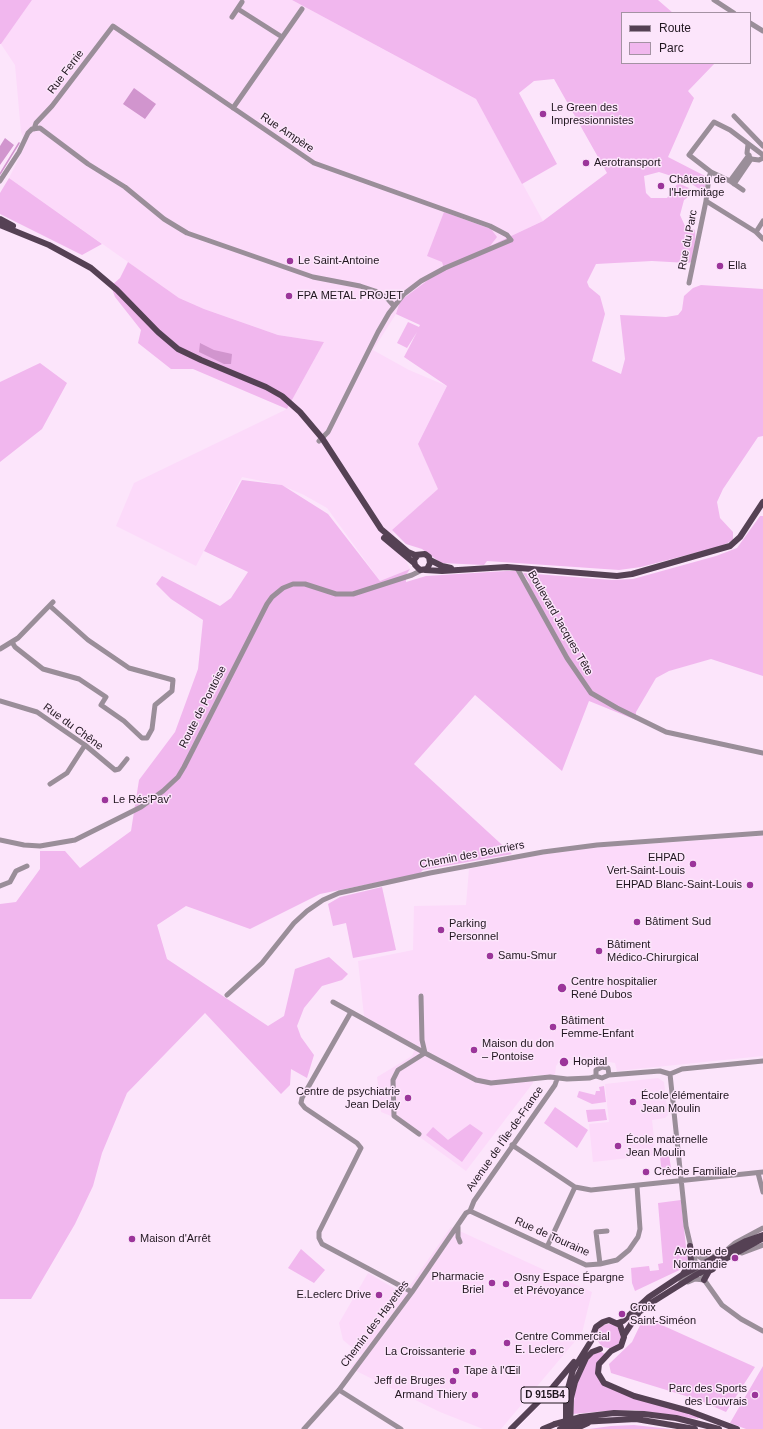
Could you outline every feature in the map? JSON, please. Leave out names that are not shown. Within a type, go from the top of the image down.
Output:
[{"type":"main road","points":[[0,219],[76,259],[100,274],[125,297],[158,332],[178,349],[260,385],[281,398],[320,439],[382,529],[404,550],[418,555],[426,554],[430,560],[442,566],[459,569]]},
{"type":"main road","points":[[0,225],[39,240]]},
{"type":"main road","points":[[320,439],[374,526],[391,545],[424,570],[442,571],[459,569],[517,568],[617,576],[632,574],[730,546],[740,537],[763,502]]},
{"type":"main road","points":[[415,564],[418,555]]},
{"type":"main road","points":[[424,570],[430,565],[430,560]]},
{"type":"main road","points":[[704,1280],[709,1271],[719,1265],[721,1257],[730,1250],[746,1240],[763,1235]]},
{"type":"main road","points":[[737,1429],[689,1411],[634,1396],[604,1383],[600,1378],[598,1369],[601,1362],[611,1351],[621,1346],[624,1335],[640,1312],[699,1270],[721,1257],[763,1238]]},
{"type":"main road","points":[[682,1275],[691,1262],[691,1249]]},
{"type":"main road","points":[[618,1323],[623,1321],[649,1297],[682,1275],[699,1270]]},
{"type":"main road","points":[[566,1429],[567,1388],[577,1360],[593,1336],[596,1327],[603,1322],[612,1320],[618,1323],[622,1328],[624,1335]]},
{"type":"main road","points":[[593,1336],[595,1343],[600,1349]]},
{"type":"main road","points":[[570,1429],[571,1398],[575,1382],[586,1358],[592,1352],[600,1349],[611,1351]]},
{"type":"main road","name":"D 915B4","points":[[511,1429],[577,1360]]},
{"type":"main road","points":[[560,1429],[614,1413],[644,1414],[676,1418],[719,1429]]},
{"type":"main road","points":[[543,1429],[555,1424],[636,1420],[695,1429]]},
{"type":"street","points":[[714,0],[732,12]]},
{"type":"street","points":[[232,17],[242,2]]},
{"type":"street","points":[[238,9],[282,37]]},
{"type":"street","points":[[232,108],[302,9]]},
{"type":"street","points":[[751,24],[763,31]]},
{"type":"street","name":"Rue Ampère","points":[[113,26],[314,163],[497,228],[507,235],[510,240],[444,268],[411,288],[394,306]]},
{"type":"street","name":"Rue Ferrie","points":[[0,181],[19,152],[28,133],[52,106],[113,26]]},
{"type":"street","points":[[734,116],[763,146]]},
{"type":"street","points":[[743,190],[711,172],[689,155],[714,122],[730,130],[748,144],[763,157],[759,160],[750,157],[747,153],[748,144]]},
{"type":"street","points":[[34,128],[41,129],[83,160],[125,187],[164,219],[187,233],[313,277],[360,286],[375,291],[387,298],[394,306],[378,332],[328,432],[320,439]]},
{"type":"street","points":[[732,183],[750,157]]},
{"type":"street","name":"Rue du Parc","points":[[690,283],[711,172]]},
{"type":"street","points":[[706,201],[756,232],[763,239]]},
{"type":"street","points":[[756,232],[763,221]]},
{"type":"street","points":[[406,577],[415,564]]},
{"type":"street","name":"Boulevard Jacques Tête","points":[[517,568],[567,658],[591,693],[617,708],[666,732],[763,753]]},
{"type":"street","name":"Route de Pontoise","points":[[0,840],[24,845],[40,846],[75,840],[141,807],[163,791],[178,777],[184,767],[267,604],[272,597],[283,588],[293,584],[305,584],[336,594],[348,595],[369,590],[424,570]]},
{"type":"street","points":[[0,649],[12,642],[51,604],[88,640],[129,668],[173,680],[172,691],[158,701],[154,707],[152,729],[148,737],[144,739],[120,718],[101,705],[106,697],[79,679],[42,669],[15,647],[12,642]]},
{"type":"street","name":"Rue du Chêne","points":[[0,701],[33,710],[85,745],[115,770],[119,769],[127,759]]},
{"type":"street","points":[[50,784],[67,773],[85,745]]},
{"type":"street","name":"Chemin des Beurriers","points":[[227,996],[262,963],[294,923],[307,911],[323,900],[339,893],[425,874],[542,852],[597,845],[763,833]]},
{"type":"street","points":[[0,886],[10,882],[16,871],[28,866]]},
{"type":"street","points":[[421,996],[422,1040],[425,1053]]},
{"type":"street","points":[[333,1002],[483,1083],[526,1079],[590,1078],[596,1076],[602,1078],[609,1075],[660,1071],[670,1074],[682,1069],[763,1061]]},
{"type":"street","points":[[351,1012],[302,1098],[301,1103],[305,1108],[361,1148],[319,1232],[319,1238],[322,1244],[412,1292]]},
{"type":"street","points":[[419,1134],[394,1116],[393,1080],[398,1070],[425,1053]]},
{"type":"street","points":[[596,1076],[596,1070],[602,1067],[608,1068],[609,1075]]},
{"type":"street","points":[[670,1074],[691,1249],[704,1280],[722,1305],[741,1319],[763,1331]]},
{"type":"street","name":"Avenue de l'Île-de-France","points":[[458,1226],[466,1213],[470,1211],[471,1206],[512,1144],[555,1085],[557,1078]]},
{"type":"street","points":[[512,1144],[575,1187],[598,1190],[682,1182],[761,1172],[763,1192]]},
{"type":"street","name":"Rue de Touraine","points":[[470,1211],[586,1265],[600,1264],[617,1260],[629,1250],[638,1237],[640,1229],[637,1186]]},
{"type":"street","points":[[547,1246],[575,1187]]},
{"type":"street","points":[[449,1239],[460,1242],[458,1237],[458,1226]]},
{"type":"street","name":"Chemin des Hayettes","points":[[304,1429],[339,1390],[412,1292],[458,1226]]},
{"type":"street","points":[[721,1257],[735,1243],[763,1228]]},
{"type":"street","points":[[600,1264],[596,1232],[607,1231]]},
{"type":"street","points":[[691,1249],[703,1259],[721,1257],[763,1245]]},
{"type":"street","points":[[699,1270],[730,1250]]},
{"type":"street","points":[[680,1284],[695,1279],[704,1280]]},
{"type":"street","points":[[339,1390],[401,1429]]},
{"type":"shaded area","points":[[32,0],[292,0],[476,99],[543,221],[445,268],[400,301],[396,314],[373,350],[409,370],[447,386],[418,444],[439,489],[392,530],[410,569],[380,581],[327,508],[304,495],[281,485],[242,477],[196,566],[116,526],[134,483],[287,409],[324,342],[278,335],[204,309],[179,298],[9,178],[26,144],[21,132],[15,65],[1,44]]},
{"type":"shaded area","points":[[134,88],[156,104],[145,119],[123,104]]},
{"type":"shaded area","points":[[5,138],[14,145],[0,165],[0,146]]},
{"type":"shaded area","points":[[200,343],[214,350],[232,354],[231,364],[224,364],[199,352]]},
{"type":"shaded area","name":"Centre hospitalier René Dubos","points":[[763,836],[763,1056],[617,1071],[615,1063],[597,1060],[563,1060],[556,1066],[555,1075],[533,1075],[533,1083],[466,1171],[391,1116],[381,1112],[377,1077],[412,1056],[416,1046],[364,1016],[358,961],[413,950],[414,906],[466,905],[469,869],[544,854],[588,848]]},
{"type":"shaded area","points":[[658,1078],[664,1082],[668,1115],[665,1118],[652,1120],[656,1155],[593,1162],[589,1124],[609,1122],[605,1084]]},
{"type":"shaded area","points":[[451,1227],[592,1292],[582,1333],[501,1429],[483,1429],[440,1412],[350,1368],[361,1355],[343,1340],[339,1323],[368,1273],[404,1294]]},
{"type":"green space","points":[[0,0],[32,0],[1,44],[0,44]]},
{"type":"green space","points":[[292,0],[658,0],[672,12],[621,12],[621,64],[714,64],[688,91],[694,98],[668,157],[707,177],[704,192],[687,181],[659,172],[644,176],[646,193],[651,198],[667,198],[678,183],[689,188],[692,194],[684,200],[680,215],[685,226],[695,230],[696,261],[688,263],[652,261],[596,264],[587,282],[589,287],[600,296],[605,314],[592,361],[621,374],[625,359],[620,315],[666,317],[678,315],[682,310],[684,296],[693,288],[701,285],[763,289],[763,436],[758,437],[723,489],[717,502],[720,518],[733,532],[733,540],[722,546],[641,567],[619,570],[487,561],[484,565],[441,563],[422,549],[406,544],[392,530],[438,489],[418,444],[447,386],[404,357],[417,332],[407,348],[397,343],[408,322],[419,327],[420,325],[396,314],[400,301],[444,268],[442,262],[427,256],[444,212],[491,229],[497,237],[490,246],[543,221],[607,173],[554,79],[534,81],[519,93],[557,164],[522,184],[476,99]]},
{"type":"green space","points":[[9,178],[102,244],[82,255],[0,214],[0,193]]},
{"type":"green space","points":[[128,262],[179,298],[204,309],[278,335],[324,342],[287,409],[193,369],[171,369],[138,343],[141,330],[115,297],[111,286],[120,278]]},
{"type":"green space","points":[[40,363],[67,383],[42,429],[0,462],[0,382]]},
{"type":"green space","points":[[242,480],[282,485],[328,514],[380,581],[410,569],[406,575],[406,582],[426,576],[506,571],[516,571],[530,584],[523,573],[612,580],[633,579],[716,556],[737,548],[760,516],[763,516],[763,676],[711,659],[669,671],[656,678],[636,712],[636,720],[589,701],[562,771],[475,695],[414,764],[512,854],[423,870],[419,874],[320,894],[250,929],[186,906],[157,925],[167,959],[268,1026],[284,1016],[295,969],[329,957],[348,974],[342,980],[322,986],[304,1008],[297,1026],[301,1037],[314,1055],[307,1078],[291,1069],[290,1085],[281,1094],[205,1013],[127,1093],[102,1153],[93,1186],[75,1224],[31,1299],[0,1299],[0,904],[16,902],[40,869],[40,851],[65,851],[80,868],[131,831],[139,780],[175,732],[198,669],[203,620],[171,599],[156,584],[162,576],[220,606],[231,598],[248,572],[204,551]]},
{"type":"green space","points":[[382,887],[396,950],[353,958],[346,923],[333,926],[328,904],[340,897]]},
{"type":"green space","points":[[604,1086],[606,1102],[592,1104],[577,1097],[579,1091],[595,1095],[596,1091],[600,1091],[599,1087]]},
{"type":"green space","points":[[555,1107],[588,1130],[577,1148],[544,1123]]},
{"type":"green space","points":[[605,1109],[607,1120],[588,1122],[586,1110]]},
{"type":"green space","points":[[470,1124],[483,1133],[462,1162],[426,1135],[433,1127],[448,1140]]},
{"type":"green space","points":[[669,1155],[672,1175],[662,1176],[660,1156]]},
{"type":"green space","points":[[681,1200],[688,1266],[635,1291],[632,1283],[631,1268],[649,1266],[650,1271],[659,1270],[658,1264],[663,1263],[658,1203]]},
{"type":"green space","points":[[301,1249],[325,1270],[314,1283],[288,1268]]},
{"type":"green space","points":[[644,1317],[755,1367],[726,1412],[699,1400],[611,1373],[609,1364],[632,1342]]},
{"type":"green space","points":[[609,1324],[618,1327],[621,1336],[618,1345],[609,1348],[600,1345],[597,1336],[600,1327]]},
{"type":"green space","points":[[601,1352],[605,1354],[599,1361],[599,1380],[699,1417],[698,1419],[635,1410],[573,1414],[575,1390],[584,1365],[593,1353]]},
{"type":"green space","name":"Parc des Sports des Louvrais","points":[[763,1366],[763,1429],[746,1429],[730,1423]]},
{"type":"green space","points":[[634,1425],[671,1429],[589,1429],[611,1426]]},
{"type":"waterway","points":[[0,174],[19,143]]},
{"type":"place","name":"Le Green des Impressionnistes","points":[[543,114]]},
{"type":"place","name":"Aerotransport","points":[[586,163]]},
{"type":"place","name":"Château de l'Hermitage","points":[[661,186]]},
{"type":"place","name":"Le Saint-Antoine","points":[[290,261]]},
{"type":"place","name":"Ella","points":[[720,266]]},
{"type":"place","name":"FPA METAL PROJET","points":[[289,296]]},
{"type":"place","name":"Le Rés'Pav'","points":[[105,800]]},
{"type":"place","name":"EHPAD Vert-Saint-Louis","points":[[693,864]]},
{"type":"place","name":"EHPAD Blanc-Saint-Louis","points":[[750,885]]},
{"type":"place","name":"Bâtiment Sud","points":[[637,922]]},
{"type":"place","name":"Parking Personnel","points":[[441,930]]},
{"type":"place","name":"Bâtiment Médico-Chirurgical","points":[[599,951]]},
{"type":"place","name":"Samu-Smur","points":[[490,956]]},
{"type":"place","name":"Centre hospitalier René Dubos","points":[[562,988]]},
{"type":"place","name":"Bâtiment Femme-Enfant","points":[[553,1027]]},
{"type":"place","name":"Maison du don – Pontoise","points":[[474,1050]]},
{"type":"place","name":"Hopital","points":[[564,1062]]},
{"type":"place","name":"Centre de psychiatrie Jean Delay","points":[[408,1098]]},
{"type":"place","name":"École élémentaire Jean Moulin","points":[[633,1102]]},
{"type":"place","name":"École maternelle Jean Moulin","points":[[618,1146]]},
{"type":"place","name":"Crèche Familiale","points":[[646,1172]]},
{"type":"place","name":"Maison d'Arrêt","points":[[132,1239]]},
{"type":"place","name":"Avenue de Normandie","points":[[735,1258]]},
{"type":"place","name":"Pharmacie Briel","points":[[492,1283]]},
{"type":"place","name":"Osny Espace Épargne et Prévoyance","points":[[506,1284]]},
{"type":"place","name":"E.Leclerc Drive","points":[[379,1295]]},
{"type":"place","name":"Croix Saint-Siméon","points":[[622,1314]]},
{"type":"place","name":"Centre Commercial E. Leclerc","points":[[507,1343]]},
{"type":"place","name":"La Croissanterie","points":[[473,1352]]},
{"type":"place","name":"Tape à l'Œil","points":[[456,1371]]},
{"type":"place","name":"Jeff de Bruges","points":[[453,1381]]},
{"type":"place","name":"Armand Thiery","points":[[475,1395]]},
{"type":"place","name":"Parc des Sports des Louvrais","points":[[755,1395]]}]
